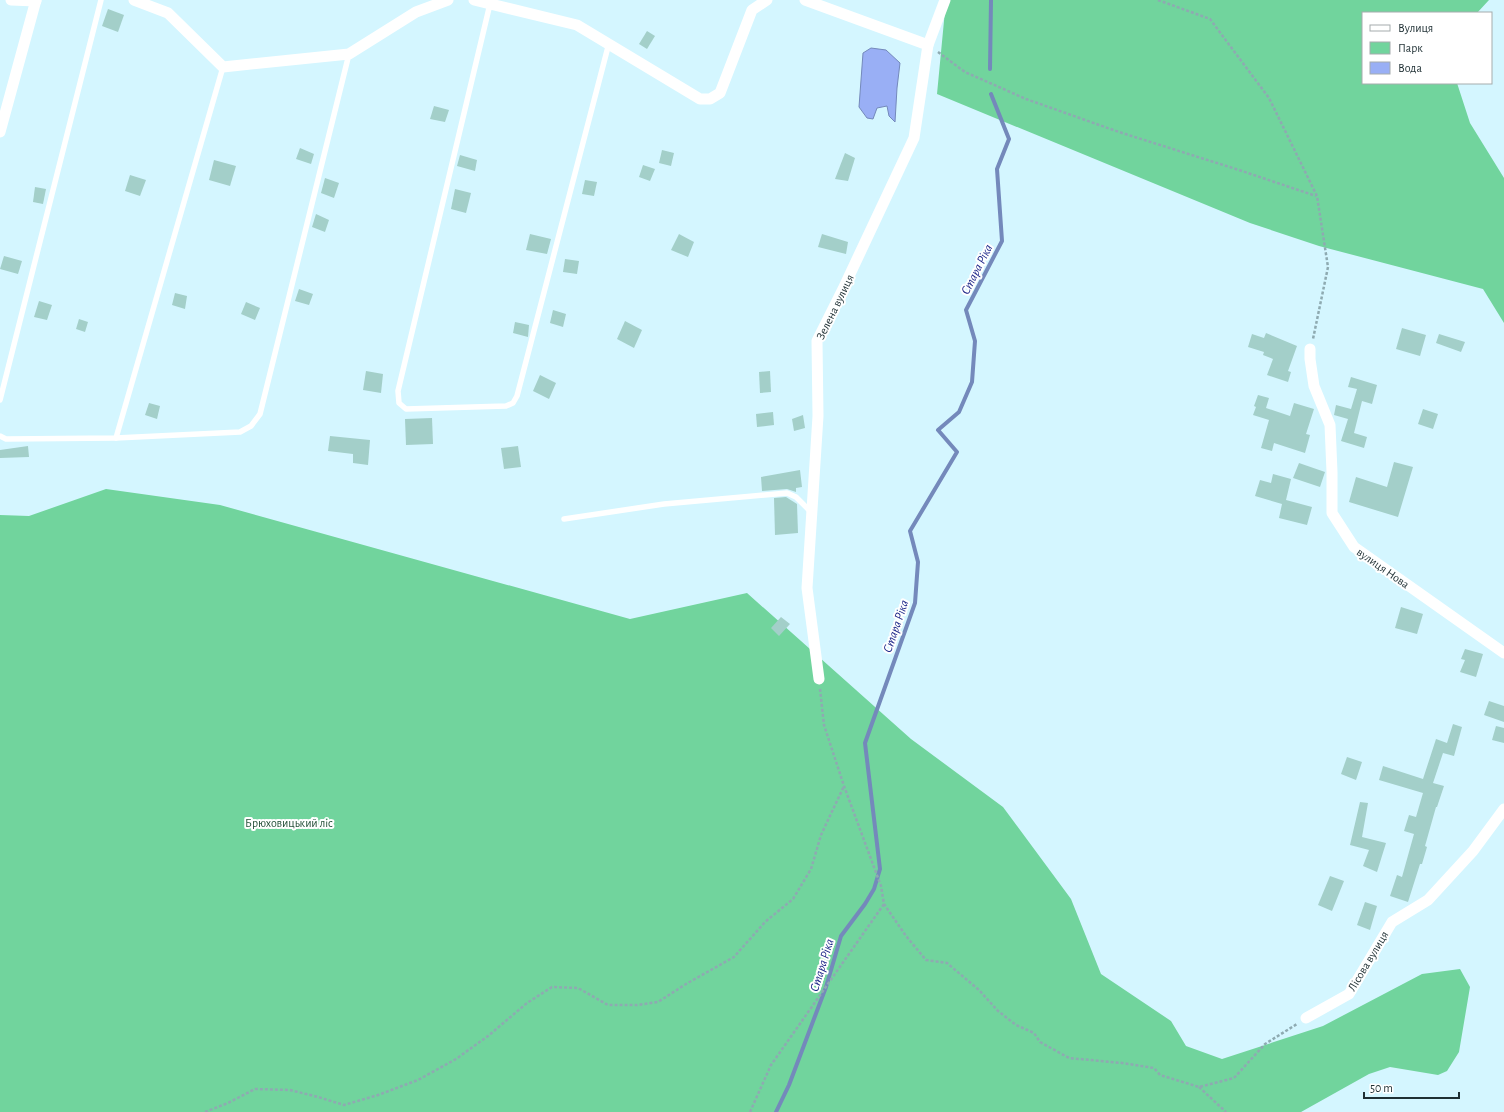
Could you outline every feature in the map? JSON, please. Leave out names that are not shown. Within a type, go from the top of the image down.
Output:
[{"type":"street","points":[[0,132],[36,0],[11,0]]},
{"type":"street","points":[[134,0],[168,13],[223,67],[349,54],[416,12],[448,0]]},
{"type":"street","points":[[474,0],[578,25],[700,99],[710,99],[720,93],[752,10],[767,0]]},
{"type":"street","points":[[805,0],[928,45]]},
{"type":"street","name":"Зелена вулиця","points":[[819,679],[807,588],[818,416],[817,341],[844,289],[914,138],[928,45],[945,0]]},
{"type":"street","name":"вулиця Нова","points":[[1310,349],[1314,386],[1330,425],[1332,513],[1354,547],[1504,653]]},
{"type":"street","name":"Лісова вулиця","points":[[1306,1018],[1349,994],[1392,922],[1428,900],[1473,851],[1504,809]]},
{"type":"lane","points":[[0,400],[101,0]]},
{"type":"lane","points":[[490,4],[398,391],[399,403],[406,409],[506,406],[513,403],[517,396],[609,43]]},
{"type":"lane","points":[[0,436],[6,439],[116,438],[240,432],[252,426],[260,414],[349,54]]},
{"type":"lane","points":[[116,438],[223,67]]},
{"type":"lane","points":[[564,519],[664,504],[787,493],[796,497],[811,512]]},
{"type":"path","points":[[1158,0],[1210,19],[1270,98],[1317,196],[1328,267],[1310,349]]},
{"type":"path","points":[[928,45],[965,72],[1026,99],[1118,132],[1317,196]]},
{"type":"path","points":[[819,679],[824,725],[844,786],[881,886],[884,904],[906,936],[926,960],[947,963],[979,990],[998,1011],[1016,1025],[1034,1033],[1040,1042],[1070,1058],[1122,1062],[1154,1068],[1160,1075],[1199,1087],[1226,1112]]},
{"type":"path","points":[[205,1112],[228,1103],[255,1089],[290,1090],[318,1096],[344,1105],[378,1095],[418,1080],[456,1059],[488,1036],[527,1003],[552,987],[578,988],[608,1004],[637,1005],[658,1002],[686,984],[734,957],[765,922],[793,899],[811,869],[821,835],[844,786]]},
{"type":"path","points":[[750,1112],[771,1065],[884,904]]},
{"type":"path","points":[[1199,1087],[1234,1078],[1265,1044],[1306,1018]]},
{"type":"green space","points":[[946,0],[1489,0],[1478,12],[1362,12],[1362,84],[1457,84],[1470,123],[1504,178],[1504,323],[1483,289],[1319,246],[1250,223],[937,94]]},
{"type":"green space","name":"Брюховицький ліс","points":[[106,489],[220,505],[630,619],[747,593],[911,739],[1003,807],[1071,899],[1101,974],[1171,1021],[1186,1046],[1222,1059],[1323,1026],[1422,974],[1460,969],[1470,987],[1459,1052],[1447,1071],[1438,1075],[1390,1067],[1369,1074],[1301,1112],[0,1112],[0,515],[29,516]]},
{"type":"water","points":[[871,48],[886,50],[900,63],[895,122],[889,116],[887,106],[877,108],[873,119],[867,118],[859,107],[863,53]]},
{"type":"building","points":[[108,9],[124,15],[118,32],[102,26]]},
{"type":"building","points":[[647,31],[655,36],[647,49],[639,44]]},
{"type":"building","points":[[434,106],[449,110],[445,122],[430,119]]},
{"type":"building","points":[[300,148],[314,154],[311,164],[296,159]]},
{"type":"building","points":[[662,150],[674,153],[671,166],[659,163]]},
{"type":"building","points":[[845,153],[855,158],[848,181],[835,179]]},
{"type":"building","points":[[460,155],[477,160],[475,171],[457,166]]},
{"type":"building","points":[[214,160],[236,166],[230,186],[209,180]]},
{"type":"building","points":[[643,165],[655,169],[650,181],[639,177]]},
{"type":"building","points":[[130,175],[146,180],[140,196],[125,191]]},
{"type":"building","points":[[325,178],[339,183],[334,198],[321,193]]},
{"type":"building","points":[[585,180],[597,182],[594,196],[582,194]]},
{"type":"building","points":[[35,187],[46,189],[43,204],[33,202]]},
{"type":"building","points":[[455,189],[471,193],[466,213],[451,209]]},
{"type":"building","points":[[316,214],[329,220],[325,232],[312,227]]},
{"type":"building","points":[[530,234],[551,239],[547,254],[526,250]]},
{"type":"building","points":[[679,234],[694,242],[688,257],[671,250]]},
{"type":"building","points":[[822,234],[848,242],[846,254],[818,247]]},
{"type":"building","points":[[4,256],[22,261],[18,274],[0,269]]},
{"type":"building","points":[[565,259],[579,261],[577,274],[563,272]]},
{"type":"building","points":[[299,289],[313,294],[309,305],[295,301]]},
{"type":"building","points":[[175,293],[187,296],[185,309],[172,305]]},
{"type":"building","points":[[39,301],[52,305],[47,320],[34,317]]},
{"type":"building","points":[[246,302],[260,308],[255,320],[241,314]]},
{"type":"building","points":[[553,310],[566,314],[563,327],[550,323]]},
{"type":"building","points":[[79,319],[88,322],[85,332],[76,329]]},
{"type":"building","points":[[625,321],[642,330],[634,348],[617,339]]},
{"type":"building","points":[[515,322],[529,325],[528,337],[513,333]]},
{"type":"building","points":[[1402,328],[1426,335],[1420,356],[1396,349]]},
{"type":"building","points":[[1266,333],[1297,346],[1288,371],[1291,372],[1288,382],[1267,375],[1273,359],[1263,355],[1264,352],[1248,347],[1252,334],[1264,338]]},
{"type":"building","points":[[1439,334],[1465,342],[1461,352],[1436,343]]},
{"type":"building","points":[[366,371],[383,374],[381,393],[363,390]]},
{"type":"building","points":[[770,371],[771,392],[760,393],[759,372]]},
{"type":"building","points":[[540,375],[556,383],[549,399],[533,391]]},
{"type":"building","points":[[1351,377],[1377,385],[1372,404],[1362,401],[1354,433],[1367,437],[1364,448],[1341,441],[1348,419],[1334,415],[1336,405],[1351,409],[1357,389],[1348,387]]},
{"type":"building","points":[[1258,395],[1269,398],[1266,408],[1290,416],[1294,403],[1314,409],[1306,434],[1310,435],[1305,453],[1274,443],[1272,451],[1261,448],[1269,420],[1253,415],[1256,407],[1254,406]]},
{"type":"building","points":[[149,403],[160,406],[157,419],[145,415]]},
{"type":"building","points":[[1423,409],[1438,414],[1433,429],[1418,424]]},
{"type":"building","points":[[773,412],[774,425],[757,427],[756,414]]},
{"type":"building","points":[[803,415],[805,428],[794,431],[792,419]]},
{"type":"building","points":[[432,418],[433,444],[406,445],[405,419]]},
{"type":"building","points":[[330,436],[370,440],[368,465],[353,463],[353,454],[328,451]]},
{"type":"building","points":[[28,446],[29,457],[0,458],[0,450]]},
{"type":"building","points":[[518,446],[521,467],[504,469],[501,448]]},
{"type":"building","points":[[1394,462],[1413,467],[1398,517],[1349,502],[1356,477],[1387,487]]},
{"type":"building","points":[[1299,463],[1325,472],[1320,487],[1293,478]]},
{"type":"building","points":[[800,470],[802,487],[796,488],[796,492],[787,489],[762,491],[761,477]]},
{"type":"building","points":[[1273,474],[1291,479],[1286,500],[1312,507],[1307,525],[1279,518],[1282,504],[1255,496],[1260,480],[1271,483]]},
{"type":"building","points":[[786,497],[797,504],[798,533],[775,535],[774,498]]},
{"type":"building","points":[[1401,607],[1423,614],[1417,634],[1395,628]]},
{"type":"building","points":[[781,617],[790,624],[779,636],[771,628]]},
{"type":"building","points":[[1465,649],[1483,654],[1476,677],[1460,672],[1465,660],[1461,659]]},
{"type":"building","points":[[1489,701],[1504,706],[1504,722],[1484,715]]},
{"type":"building","points":[[1453,724],[1462,727],[1454,756],[1443,753],[1433,783],[1444,786],[1436,807],[1425,846],[1427,847],[1422,864],[1420,864],[1408,902],[1390,896],[1397,875],[1402,877],[1414,834],[1404,831],[1409,815],[1416,817],[1423,793],[1379,780],[1383,766],[1423,779],[1436,739],[1447,743]]},
{"type":"building","points":[[1496,726],[1504,728],[1504,743],[1492,740]]},
{"type":"building","points":[[1347,757],[1362,762],[1356,780],[1341,774]]},
{"type":"building","points":[[1360,802],[1368,803],[1362,837],[1386,843],[1377,872],[1363,866],[1369,850],[1350,845]]},
{"type":"building","points":[[1330,876],[1344,881],[1332,911],[1318,905]]},
{"type":"building","points":[[1365,902],[1377,906],[1370,930],[1357,925]]},
{"type":"waterway","name":"Стара Ріка","points":[[990,69],[991,0]]},
{"type":"waterway","name":"Стара Ріка","points":[[776,1112],[789,1085],[826,987],[841,936],[865,904],[874,889],[880,869],[865,743],[915,603],[918,562],[910,531],[957,452],[938,430],[959,412],[972,382],[975,341],[966,310],[1002,241],[997,169],[1009,139],[991,94]]}]
